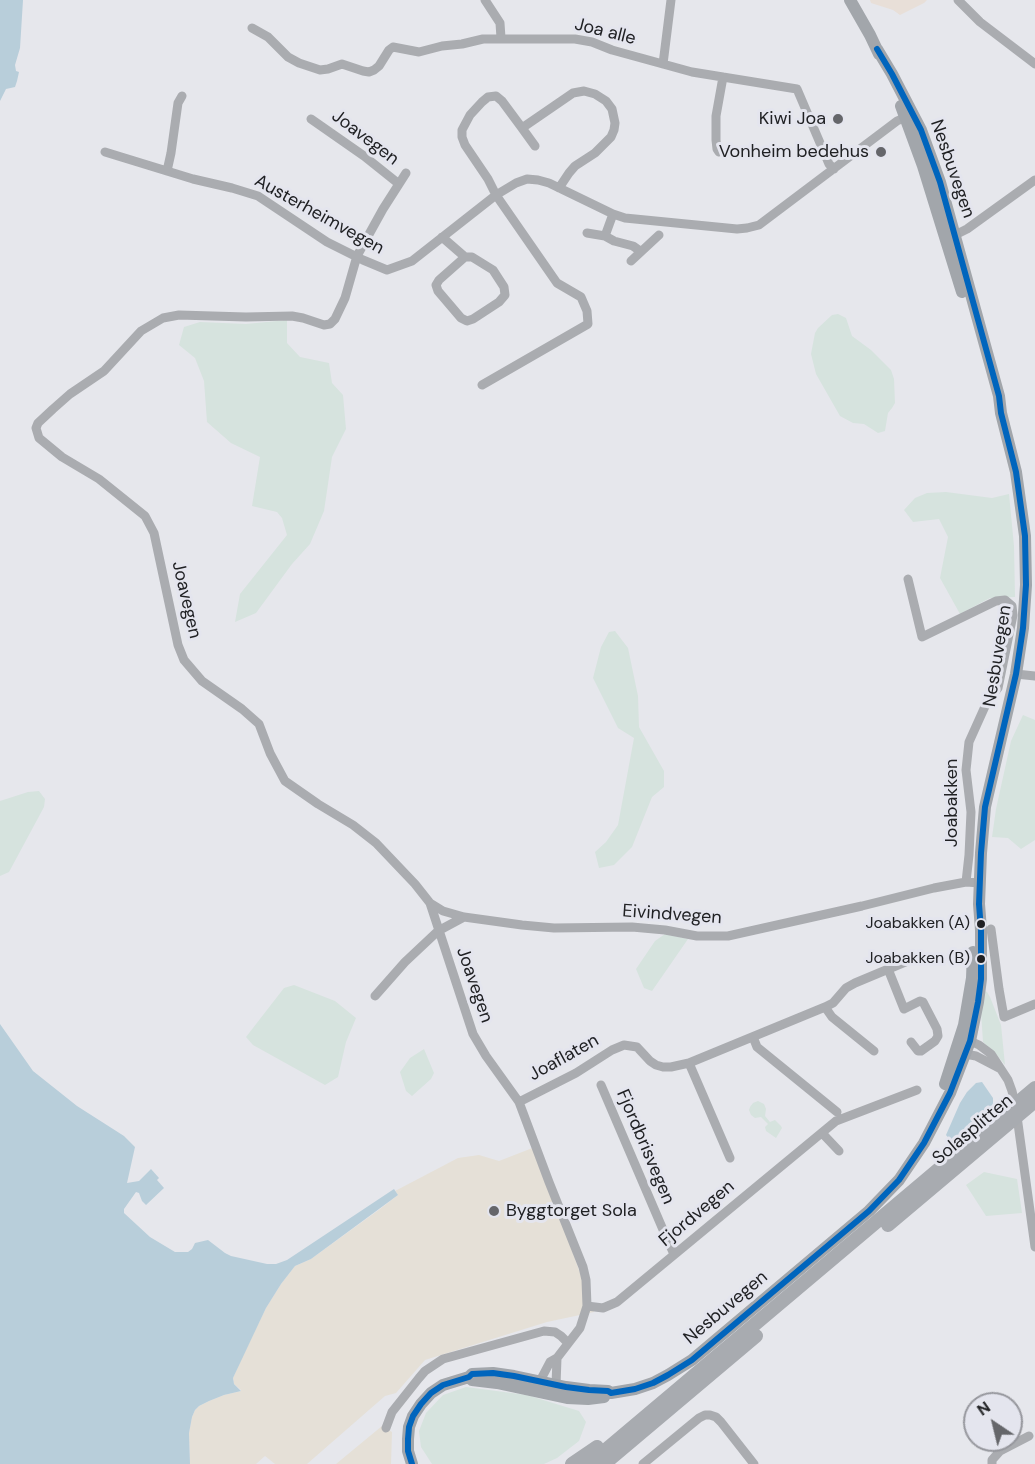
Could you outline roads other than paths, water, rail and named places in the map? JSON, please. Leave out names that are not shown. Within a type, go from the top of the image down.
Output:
[{"type":"highway","name":"Solasplitten","points":[[589,1464],[1035,1088]]},
{"type":"highway","name":"Solasplitten","points":[[604,1464],[1035,1101]]},
{"type":"highway","points":[[572,1464],[658,1405]]},
{"type":"highway","points":[[621,1464],[674,1406]]},
{"type":"main road","name":"Nesbuvegen","points":[[412,1464],[408,1451],[408,1439],[413,1416],[421,1404],[430,1393],[443,1385],[472,1374],[494,1373],[610,1393],[653,1383],[681,1368],[869,1211],[899,1180],[924,1143],[950,1093],[965,1047],[978,1002],[981,979],[985,929],[979,904],[985,807],[1017,670],[1023,628],[1026,585],[1025,536],[1016,472],[999,396],[950,230],[932,157],[910,121],[877,49],[850,0]]},
{"type":"main road","points":[[469,1377],[472,1380],[567,1398],[588,1399],[607,1396],[610,1393]]},
{"type":"street","points":[[485,0],[500,23],[501,38]]},
{"type":"street","points":[[663,64],[671,0]]},
{"type":"street","points":[[958,0],[980,22],[1035,64]]},
{"type":"street","name":"Joa alle","points":[[252,28],[268,37],[288,57],[299,63],[321,69],[342,64],[369,72],[379,66],[393,47],[419,52],[483,39],[575,39],[692,72],[797,89],[820,144],[834,169]]},
{"type":"street","points":[[719,152],[716,140],[716,116],[723,77]]},
{"type":"street","points":[[522,128],[573,93],[584,91],[602,98],[609,105],[615,123],[611,136],[595,153],[569,172],[559,188]]},
{"type":"street","points":[[167,171],[178,103],[182,96]]},
{"type":"street","points":[[482,385],[588,324],[587,311],[581,297],[557,283],[465,146],[462,130],[482,102],[492,96],[499,98],[536,146]]},
{"type":"street","name":"Joavegen","points":[[311,119],[399,184]]},
{"type":"street","name":"Austerheimvegen","points":[[105,152],[258,196],[327,242],[387,270],[412,261],[496,195],[516,183],[527,180],[538,180],[613,214],[637,220],[737,229],[759,225],[897,121],[910,121]]},
{"type":"street","name":"Joavegen","points":[[406,173],[357,256],[345,298],[335,319],[330,324],[324,325],[292,316],[179,315],[163,318],[141,332],[104,371],[70,394],[38,423],[36,429],[39,438],[62,457],[99,479],[145,516],[154,533],[178,645],[184,660],[202,681],[259,724],[270,753],[285,781],[353,825],[376,843],[430,903],[473,1034],[519,1102],[583,1266],[587,1306],[580,1328],[558,1358],[555,1385]]},
{"type":"street","points":[[950,230],[967,229],[1035,180]]},
{"type":"street","points":[[605,236],[613,214]]},
{"type":"street","points":[[587,233],[605,236],[633,246],[640,251]]},
{"type":"street","points":[[631,261],[658,235]]},
{"type":"street","points":[[442,237],[465,257],[472,256],[486,264],[493,270],[504,287],[505,295],[499,302],[466,321],[460,318],[438,291],[436,285],[465,257]]},
{"type":"street","name":"Joabakken","points":[[908,579],[922,637],[996,601],[1005,600],[1012,606],[1013,615],[998,688],[987,702],[969,742],[966,770],[971,812],[966,882]]},
{"type":"street","points":[[1017,670],[1035,674]]},
{"type":"street","name":"Eivindvegen","points":[[430,903],[443,911],[464,917],[554,928],[632,927],[697,936],[728,936],[931,888],[966,882],[980,883]]},
{"type":"street","points":[[375,996],[405,962],[438,931],[464,917]]},
{"type":"street","points":[[985,929],[1004,1017],[1035,1004]]},
{"type":"street","name":"Joaflaten","points":[[519,1102],[576,1073],[624,1044],[637,1047],[650,1061],[663,1067],[689,1063],[825,1007],[833,1003],[846,988],[855,983],[910,960]]},
{"type":"street","points":[[888,969],[904,1009],[920,1001],[923,1002],[938,1029],[935,1041],[921,1051],[918,1051],[910,1041]]},
{"type":"street","points":[[825,1007],[832,1017],[874,1051]]},
{"type":"street","points":[[753,1037],[757,1047],[837,1112]]},
{"type":"street","points":[[965,1047],[976,1056],[999,1068],[1008,1080],[1015,1098],[1035,1247]]},
{"type":"street","points":[[689,1063],[730,1158]]},
{"type":"street","name":"Fjordbrisvegen","points":[[601,1085],[674,1254]]},
{"type":"street","name":"Fjordvegen","points":[[587,1306],[603,1308],[616,1303],[841,1118],[917,1090]]},
{"type":"street","points":[[822,1133],[839,1151]]},
{"type":"street","points":[[386,1428],[392,1412],[419,1378],[443,1359],[544,1331],[555,1332],[568,1343]]},
{"type":"street","name":"Joavegen","points":[[540,1381],[550,1362],[558,1358]]},
{"type":"street","points":[[540,1381],[545,1394],[555,1385]]},
{"type":"street","points":[[643,1464],[699,1418],[710,1415],[721,1422],[754,1464]]},
{"type":"street","points":[[992,1464],[992,1460],[1000,1452],[1029,1436]]},
{"type":"water","points":[[0,0],[23,0],[20,48],[15,65],[16,71],[19,72],[17,81],[15,87],[6,89],[0,101]]},
{"type":"water","points":[[0,1024],[33,1071],[77,1106],[124,1136],[135,1147],[127,1183],[139,1181],[151,1169],[159,1178],[157,1180],[164,1188],[146,1205],[136,1192],[124,1209],[124,1213],[150,1237],[175,1252],[188,1252],[195,1243],[208,1240],[231,1256],[276,1264],[287,1260],[394,1189],[398,1195],[311,1259],[295,1266],[281,1284],[266,1308],[233,1378],[234,1384],[241,1391],[209,1401],[195,1410],[189,1433],[190,1464],[0,1464]]},
{"type":"water","points":[[982,1082],[993,1098],[993,1107],[956,1139],[950,1140],[946,1135],[960,1103],[976,1083]]},
{"type":"place","name":"Kiwi Joa","points":[[838,119]]},
{"type":"place","name":"Vonheim bedehus","points":[[881,152]]},
{"type":"place","name":"Joabakken (A)","points":[[981,924]]},
{"type":"place","name":"Joabakken (B)","points":[[981,959]]},
{"type":"place","name":"Byggtorget Sola","points":[[494,1211]]}]
